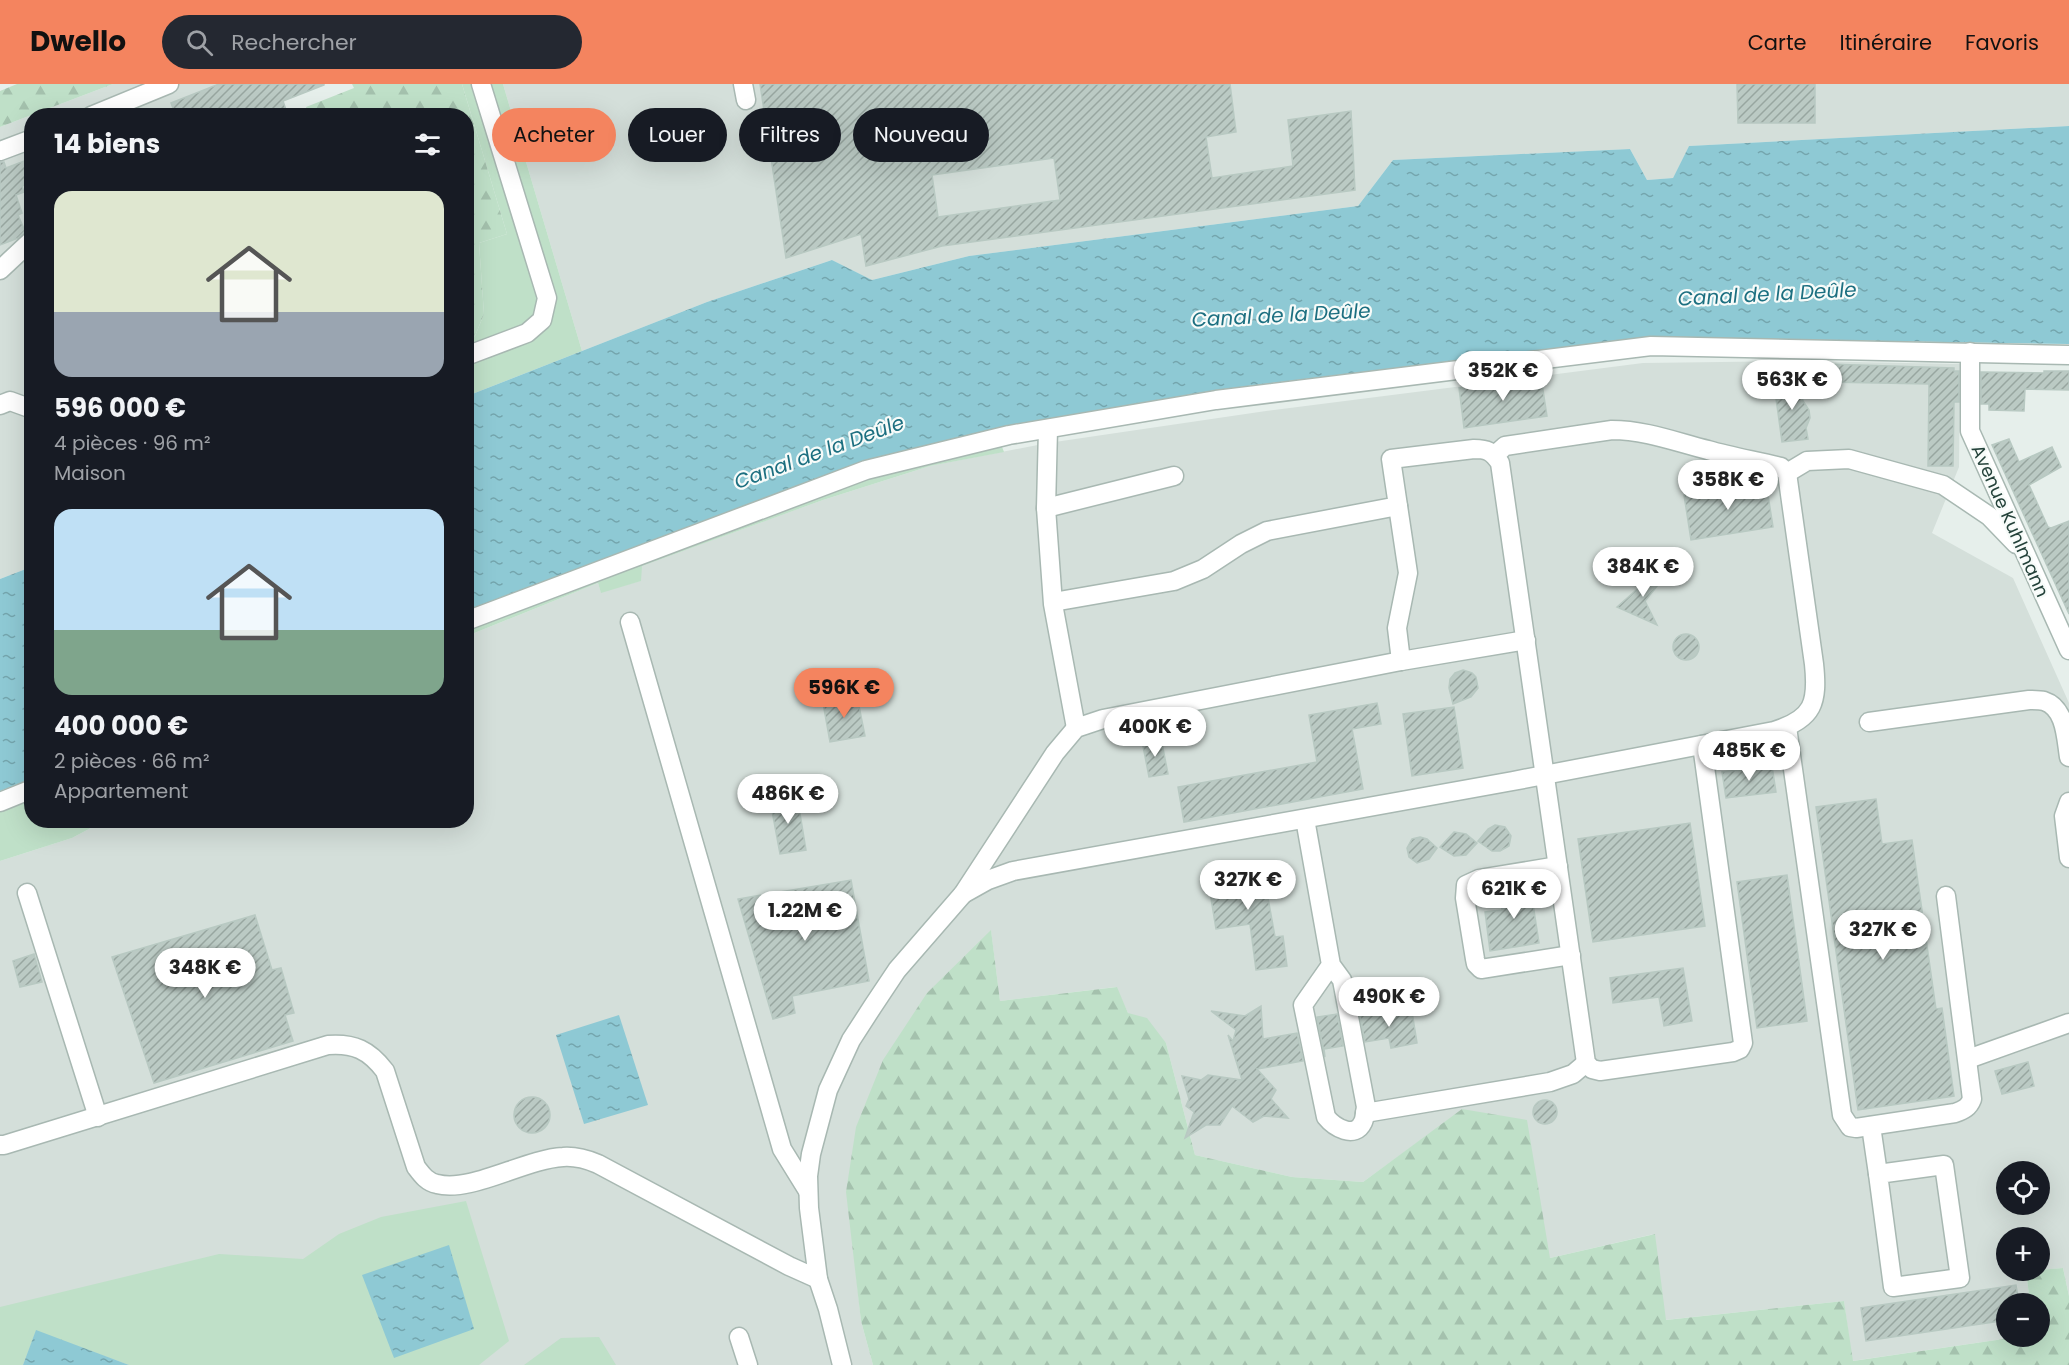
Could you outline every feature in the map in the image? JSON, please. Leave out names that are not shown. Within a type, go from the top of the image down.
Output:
[{"type":"street","points":[[110,108],[169,84]]},
{"type":"street","points":[[474,353],[527,333],[543,320],[547,298],[481,84]]},
{"type":"street","points":[[0,151],[24,142]]},
{"type":"street","points":[[0,270],[24,248]]},
{"type":"street","points":[[474,618],[866,470],[1010,435],[1216,400],[1652,346],[2069,355]]},
{"type":"street","name":"Avenue Kuhlmann","points":[[1970,352],[1970,431],[2069,650]]},
{"type":"street","points":[[0,405],[10,401],[24,406]]},
{"type":"street","points":[[1048,429],[1046,508],[1053,604],[1076,728]]},
{"type":"street","points":[[963,894],[988,880],[1013,871],[1546,775],[1787,728],[1797,722],[1813,705],[1816,686],[1787,473],[1781,467],[1625,430],[1505,446],[1495,455]]},
{"type":"street","points":[[1401,661],[1397,628],[1408,573],[1391,459],[1486,449],[1495,455],[1500,463],[1586,1063],[1592,1069],[1600,1071],[1733,1053],[1740,1049],[1743,1043],[1702,745]]},
{"type":"street","points":[[1787,473],[1807,461],[1849,459],[1943,485],[1989,516],[2026,555]]},
{"type":"street","points":[[1046,508],[1174,476]]},
{"type":"street","points":[[1059,601],[1174,581],[1203,570],[1241,544],[1267,531],[1398,506]]},
{"type":"street","points":[[630,622],[782,1149],[808,1192]]},
{"type":"street","points":[[842,1365],[819,1279],[808,1192],[808,1176],[815,1135],[828,1090],[851,1040],[897,970],[963,894],[1055,753],[1076,728],[1103,719],[1401,661],[1526,640]]},
{"type":"street","points":[[1869,722],[2029,700],[2044,701],[2059,713],[2064,725],[2069,757]]},
{"type":"street","points":[[1787,728],[1842,1115],[1850,1126],[1856,1128],[1963,1111],[1972,1099],[1946,896]]},
{"type":"street","points":[[0,802],[24,792]]},
{"type":"street","points":[[2069,802],[2064,816],[2069,858]]},
{"type":"street","points":[[1305,819],[1331,965],[1342,980],[1366,1107],[1364,1122],[1358,1129],[1346,1131],[1335,1128],[1326,1117],[1303,1005],[1331,965]]},
{"type":"street","points":[[1558,866],[1479,879],[1466,885],[1465,898],[1476,964],[1481,969],[1571,955]]},
{"type":"street","points":[[27,893],[98,1117]]},
{"type":"street","points":[[1968,1059],[2069,1023]]},
{"type":"street","points":[[0,1145],[328,1045],[345,1044],[362,1049],[375,1058],[385,1071],[416,1167],[425,1179],[435,1184],[456,1186],[538,1162],[561,1157],[579,1157],[598,1164],[789,1266],[819,1279]]},
{"type":"street","points":[[1365,1113],[1550,1082],[1573,1074],[1586,1063]]},
{"type":"street","points":[[1871,1126],[1893,1287],[1960,1278],[1944,1165],[1878,1174]]},
{"type":"street","points":[[835,1336],[836,1365]]},
{"type":"street","points":[[739,1337],[748,1365]]},
{"type":"shaded area","points":[[113,84],[219,84],[172,103],[174,108],[50,108]]},
{"type":"shaded area","points":[[503,84],[2069,84],[2069,126],[1689,146],[1673,178],[1647,180],[1630,149],[1393,160],[1358,206],[969,256],[872,280],[832,260],[707,302],[582,351],[526,162],[616,162],[616,108],[510,108]]},
{"type":"shaded area","points":[[24,118],[24,570],[0,579],[0,127]]},
{"type":"shaded area","points":[[1800,361],[1960,364],[1959,467],[1932,533],[2013,578],[2069,703],[2069,1296],[2063,1268],[2050,1269],[2050,1227],[1996,1227],[1996,1281],[2027,1281],[2029,1293],[1996,1293],[1996,1340],[1852,1361],[1844,1301],[1665,1320],[1654,1234],[1550,1258],[1462,1110],[1363,1182],[1292,1177],[1195,1155],[1166,1043],[1128,1013],[1116,987],[1000,1001],[991,931],[855,1263],[861,1321],[873,1365],[0,1365],[0,861],[72,838],[91,828],[474,828],[474,633],[598,583],[601,592],[640,581],[641,566],[823,500],[930,466],[1048,443],[1266,411],[1643,363]]},
{"type":"green space","points":[[17,84],[113,84],[50,108],[24,108],[24,118],[0,127],[0,91]]},
{"type":"green space","points":[[352,84],[462,84],[469,108],[306,108],[354,88]]},
{"type":"green space","points":[[462,84],[503,84],[510,108],[492,108],[492,162],[526,162],[582,351],[474,393],[474,336],[484,314],[479,243],[507,234],[474,124],[474,108],[469,108]]},
{"type":"green space","points":[[474,124],[507,234],[479,243],[484,314],[475,336]]},
{"type":"green space","points":[[995,429],[1004,452],[930,466],[823,500],[642,566],[641,581],[601,593],[598,583],[474,633],[474,607],[859,464]]},
{"type":"green space","points":[[24,782],[24,828],[91,828],[72,838],[0,861],[0,791]]},
{"type":"green space","points":[[991,930],[1000,1001],[1117,987],[1128,1013],[1147,1018],[1166,1043],[1195,1155],[1292,1177],[1363,1182],[1462,1109],[1527,1120],[1550,1258],[1655,1234],[1666,1320],[1844,1301],[1853,1361],[1996,1340],[1996,1347],[2050,1347],[2050,1293],[2029,1293],[2027,1281],[2050,1281],[2050,1269],[2063,1268],[2069,1296],[2069,1365],[873,1365],[861,1321],[846,1192],[856,1127],[883,1060],[927,993]]},
{"type":"green space","points":[[466,1201],[509,1341],[479,1365],[129,1365],[36,1331],[23,1365],[0,1365],[0,1307],[219,1254],[303,1259],[339,1234],[381,1217]]},
{"type":"green space","points":[[599,1337],[616,1365],[524,1365],[561,1338]]},
{"type":"water","name":"Canal de la Deûle","points":[[2069,126],[2069,344],[1647,337],[1216,390],[1007,426],[859,464],[474,607],[474,393],[707,302],[832,260],[872,280],[969,256],[1358,206],[1393,160],[1630,149],[1647,180],[1673,178],[1689,146]]},
{"type":"water","points":[[24,570],[24,782],[0,791],[0,579]]},
{"type":"water","points":[[619,1015],[648,1105],[584,1124],[556,1035]]},
{"type":"water","points":[[449,1245],[474,1329],[394,1358],[362,1275]]},
{"type":"water","points":[[36,1330],[129,1365],[23,1365]]},
{"type":"building","points":[[219,84],[324,84],[283,101],[285,108],[173,108],[171,103]]},
{"type":"building","points":[[760,84],[1230,84],[1236,132],[1206,137],[1212,178],[1293,166],[1288,120],[1351,111],[1355,190],[942,246],[866,266],[861,234],[786,258],[772,162],[841,162],[841,108],[764,108]],"holes":[[[1054,158],[1060,200],[938,217],[932,175]]]},
{"type":"building","points":[[1737,84],[1815,84],[1815,123],[1738,123]]},
{"type":"building","points":[[24,161],[24,185],[22,186],[24,192],[16,195],[22,213],[18,215],[24,232],[18,238],[0,245],[0,162],[4,162],[6,168]]},
{"type":"building","points":[[1827,364],[1954,368],[1954,371],[1959,371],[1959,402],[1954,402],[1953,466],[1928,466],[1929,384],[1827,382]]},
{"type":"building","points":[[2044,371],[2069,371],[2069,390],[2025,389],[2024,411],[1989,410],[1989,404],[1981,404],[1981,372],[2044,373]]},
{"type":"building","points":[[1541,377],[1547,416],[1464,428],[1459,388]]},
{"type":"building","points":[[1800,380],[1803,401],[1809,410],[1810,418],[1806,428],[1808,439],[1782,442],[1774,384]]},
{"type":"building","points":[[2009,439],[2019,462],[2052,447],[2061,467],[2029,485],[2048,527],[2069,521],[2069,614],[1992,445]]},
{"type":"building","points":[[1766,482],[1773,527],[1691,540],[1684,495]]},
{"type":"building","points":[[1660,569],[1666,575],[1645,601],[1657,625],[1617,607]]},
{"type":"building","points":[[1686,634],[1695,638],[1699,647],[1695,656],[1686,660],[1677,656],[1673,647],[1677,638]]},
{"type":"building","points":[[1463,670],[1476,677],[1478,688],[1471,697],[1453,704],[1449,688],[1450,679],[1455,673]]},
{"type":"building","points":[[857,696],[865,736],[830,742],[823,703]]},
{"type":"building","points":[[1377,703],[1381,724],[1352,729],[1363,789],[1184,822],[1178,787],[1317,762],[1309,715]]},
{"type":"building","points":[[1454,707],[1463,768],[1412,776],[1403,714]]},
{"type":"building","points":[[1161,738],[1168,774],[1149,777],[1142,741]]},
{"type":"building","points":[[1772,766],[1776,792],[1726,798],[1722,772]]},
{"type":"building","points":[[797,795],[806,850],[780,854],[770,800]]},
{"type":"building","points":[[1876,799],[1882,844],[1912,840],[1936,1009],[1942,1008],[1954,1096],[1858,1110],[1816,807]]},
{"type":"building","points":[[1690,823],[1705,926],[1593,942],[1578,839]]},
{"type":"building","points":[[1495,825],[1505,827],[1511,836],[1509,846],[1500,851],[1492,851],[1478,841],[1488,829]]},
{"type":"building","points":[[1454,832],[1466,834],[1477,843],[1466,855],[1454,856],[1440,847]]},
{"type":"building","points":[[1420,837],[1427,839],[1437,848],[1429,859],[1417,863],[1409,857],[1407,848],[1412,839]]},
{"type":"building","points":[[1262,864],[1275,937],[1283,936],[1287,966],[1256,970],[1250,924],[1216,929],[1207,874]]},
{"type":"building","points":[[1787,875],[1807,1021],[1757,1028],[1737,882]]},
{"type":"building","points":[[851,880],[869,981],[792,996],[795,1013],[773,1019],[738,899]]},
{"type":"building","points":[[1539,888],[1542,903],[1533,904],[1539,943],[1490,951],[1485,912],[1502,910],[1500,893]]},
{"type":"building","points":[[255,915],[272,970],[281,968],[294,1013],[285,1015],[293,1041],[154,1083],[112,957]]},
{"type":"building","points":[[34,954],[42,982],[20,987],[13,961]]},
{"type":"building","points":[[1683,968],[1692,1021],[1664,1026],[1659,997],[1613,1003],[1610,978]]},
{"type":"building","points":[[1261,1006],[1263,1039],[1297,1033],[1303,1061],[1257,1069],[1276,1090],[1271,1099],[1288,1118],[1264,1116],[1253,1122],[1232,1106],[1220,1125],[1206,1125],[1185,1138],[1194,1112],[1186,1106],[1189,1099],[1182,1076],[1201,1080],[1208,1075],[1242,1080],[1228,1035],[1233,1041],[1236,1030],[1211,1011],[1245,1016]]},
{"type":"building","points":[[1385,1011],[1386,1017],[1412,1012],[1417,1043],[1391,1048],[1389,1038],[1365,1042],[1360,1015]]},
{"type":"building","points":[[1337,1014],[1343,1046],[1324,1049],[1325,1057],[1317,1017]]},
{"type":"building","points":[[2028,1062],[2034,1086],[2002,1094],[1995,1071]]},
{"type":"building","points":[[532,1097],[545,1102],[550,1115],[545,1128],[532,1133],[519,1128],[514,1115],[519,1102]]},
{"type":"building","points":[[1545,1100],[1554,1103],[1557,1112],[1554,1121],[1545,1124],[1536,1121],[1533,1112],[1536,1103]]},
{"type":"building","points":[[2016,1285],[2017,1293],[1996,1293],[1996,1322],[1866,1341],[1861,1308]]}]
